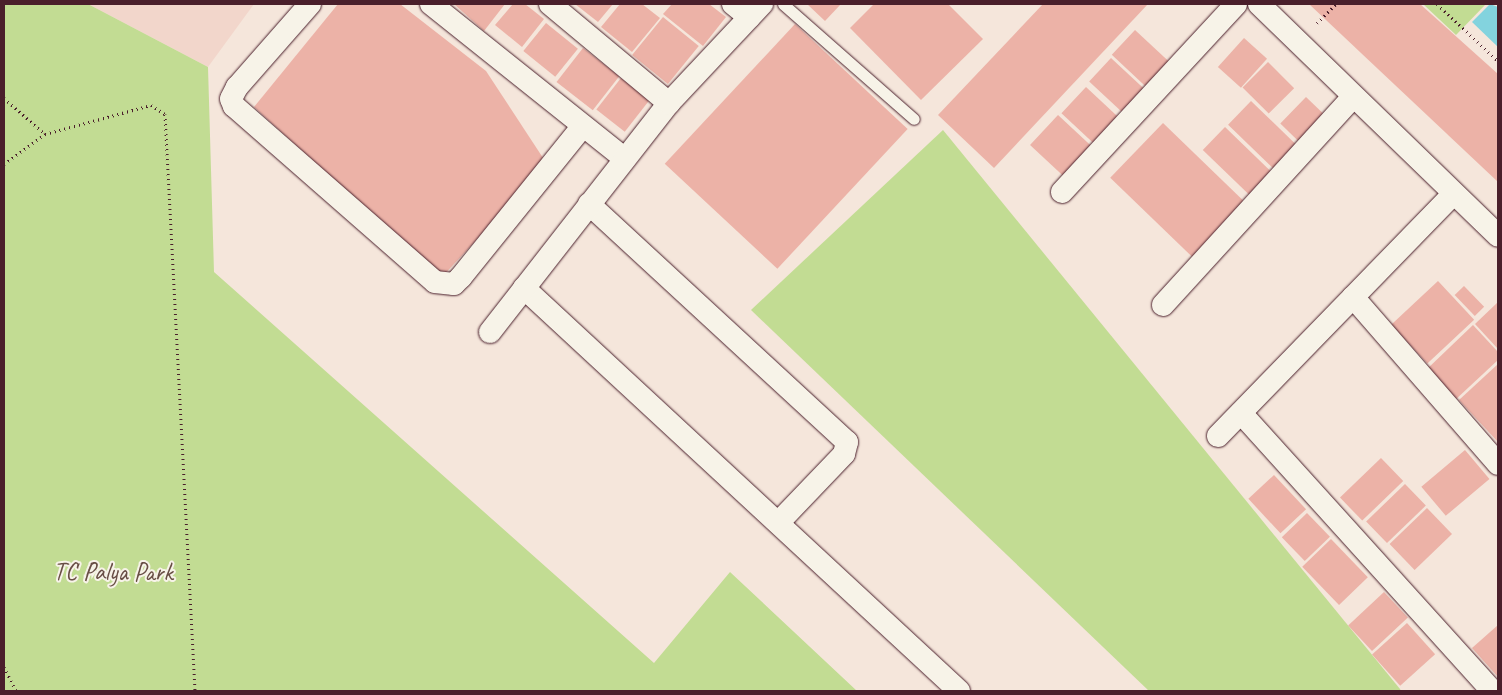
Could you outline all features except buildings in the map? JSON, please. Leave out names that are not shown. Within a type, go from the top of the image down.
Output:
[{"type":"street","points":[[310,4],[237,87],[231,99],[234,106],[435,282],[454,284],[461,277],[583,126]]},
{"type":"street","points":[[431,4],[625,159]]},
{"type":"street","points":[[550,4],[669,103]]},
{"type":"street","points":[[1062,192],[1236,4]]},
{"type":"street","points":[[1259,4],[1498,236]]},
{"type":"street","points":[[490,332],[669,103],[748,8]]},
{"type":"street","points":[[1163,305],[1353,97]]},
{"type":"street","points":[[1218,436],[1453,194]]},
{"type":"street","points":[[589,204],[848,442],[844,454],[778,523]]},
{"type":"street","points":[[524,288],[960,691]]},
{"type":"street","points":[[1353,297],[1498,464]]},
{"type":"street","points":[[1241,413],[1492,691]]},
{"type":"lane","points":[[783,4],[914,119]]},
{"type":"path","points":[[1317,23],[1336,4]]},
{"type":"path","points":[[1437,4],[1498,61]]},
{"type":"path","points":[[4,98],[45,134]]},
{"type":"path","points":[[4,164],[45,134],[151,105],[165,114],[195,691]]},
{"type":"path","points":[[4,667],[16,691]]},
{"type":"shaded area","points":[[88,4],[254,4],[208,67]]},
{"type":"green space","name":"TC Palya Park","points":[[4,4],[88,4],[208,67],[214,272],[654,663],[730,572],[857,691],[4,691]]},
{"type":"green space","points":[[1423,4],[1486,4],[1456,35]]},
{"type":"green space","points":[[943,130],[1401,691],[1149,691],[751,310]]},
{"type":"water","points":[[1490,4],[1498,7],[1498,47],[1472,22]]}]
